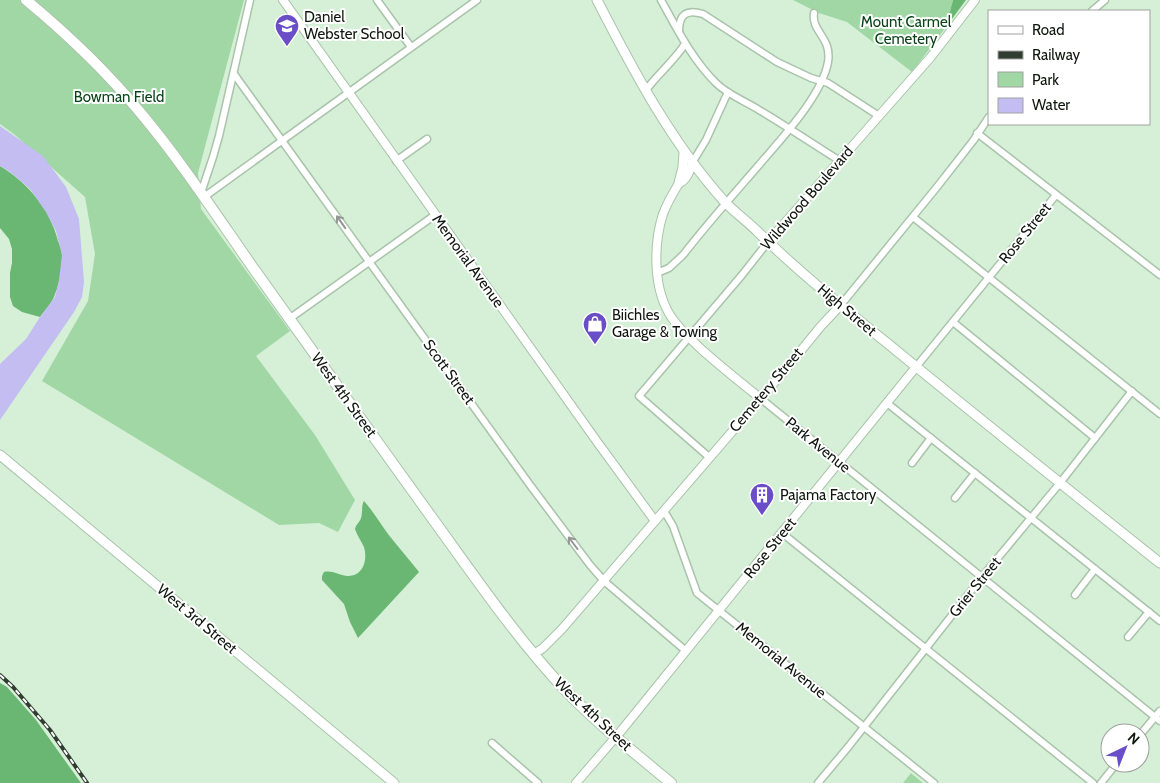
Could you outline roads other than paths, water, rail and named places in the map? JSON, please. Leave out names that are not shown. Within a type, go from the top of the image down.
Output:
[{"type":"main road","name":"West 4th Street","points":[[26,0],[76,44],[119,88],[154,128],[481,586],[534,654],[578,703],[671,783]]},
{"type":"main road","name":"High Street","points":[[597,0],[646,90],[684,152],[726,203],[840,306],[1160,563]]},
{"type":"main road","points":[[678,183],[683,168],[684,152]]},
{"type":"main road","name":"West 3rd Street","points":[[0,454],[394,783]]},
{"type":"street","points":[[202,195],[219,136],[250,0]]},
{"type":"street","name":"Memorial Avenue","points":[[283,0],[655,521]]},
{"type":"street","points":[[377,0],[411,47]]},
{"type":"street","points":[[202,195],[349,92],[411,47],[468,2],[477,0]]},
{"type":"street","points":[[661,0],[686,44],[718,85],[840,161]]},
{"type":"street","name":"Wildwood Boulevard","points":[[709,457],[639,396],[768,242],[930,58],[975,0]]},
{"type":"street","points":[[1093,10],[1105,0]]},
{"type":"street","points":[[679,31],[682,16],[696,12],[703,14],[778,62],[811,78],[837,87],[879,116]]},
{"type":"street","points":[[657,273],[665,271],[677,261],[789,129],[812,98],[822,81],[828,63],[828,48],[825,39],[814,22],[814,13]]},
{"type":"street","points":[[646,90],[686,44]]},
{"type":"street","name":"Scott Street","points":[[234,74],[590,565],[604,581],[686,651]]},
{"type":"street","name":"Park Avenue","points":[[728,92],[706,140],[692,162],[691,169],[683,182],[678,183],[663,214],[657,253],[657,273],[661,294],[672,318],[689,337],[727,371],[1157,719]]},
{"type":"street","name":"Cemetery Street","points":[[534,654],[551,642],[840,306],[973,141],[988,118]]},
{"type":"street","points":[[977,133],[1160,275]]},
{"type":"street","points":[[396,160],[427,138]]},
{"type":"street","name":"Rose Street","points":[[576,783],[616,737],[1056,195]]},
{"type":"street","points":[[290,319],[435,215]]},
{"type":"street","points":[[913,217],[1160,414]]},
{"type":"street","points":[[953,322],[1095,438]]},
{"type":"street","name":"Grier Street","points":[[818,783],[1132,392]]},
{"type":"street","points":[[888,402],[1160,621]]},
{"type":"street","points":[[912,463],[931,438]]},
{"type":"street","points":[[955,498],[974,472]]},
{"type":"street","name":"Memorial Avenue","points":[[664,511],[673,526],[697,594],[934,783]]},
{"type":"street","points":[[782,533],[1093,783]]},
{"type":"street","points":[[1077,594],[1095,569]]},
{"type":"street","points":[[1128,637],[1149,612]]},
{"type":"street","points":[[1157,719],[1160,710]]},
{"type":"street","points":[[492,742],[538,783]]},
{"type":"street","points":[[1101,783],[1109,773]]},
{"type":"water","points":[[0,126],[43,156],[66,187],[79,219],[84,282],[82,297],[74,312],[0,420],[0,364],[26,339],[55,297],[62,255],[56,231],[30,189],[0,166]]},
{"type":"railway","points":[[0,675],[13,687],[50,730],[87,783]]},
{"type":"place","name":"Daniel Webster School","points":[[287,47]]},
{"type":"place","name":"Biichles Garage & Towing","points":[[595,345]]},
{"type":"place","name":"Pajama Factory","points":[[762,516]]},
{"type":"park label","name":"Mount Carmel Cemetery","points":[[906,30]]},
{"type":"park label","name":"Bowman Field","points":[[119,97]]}]
